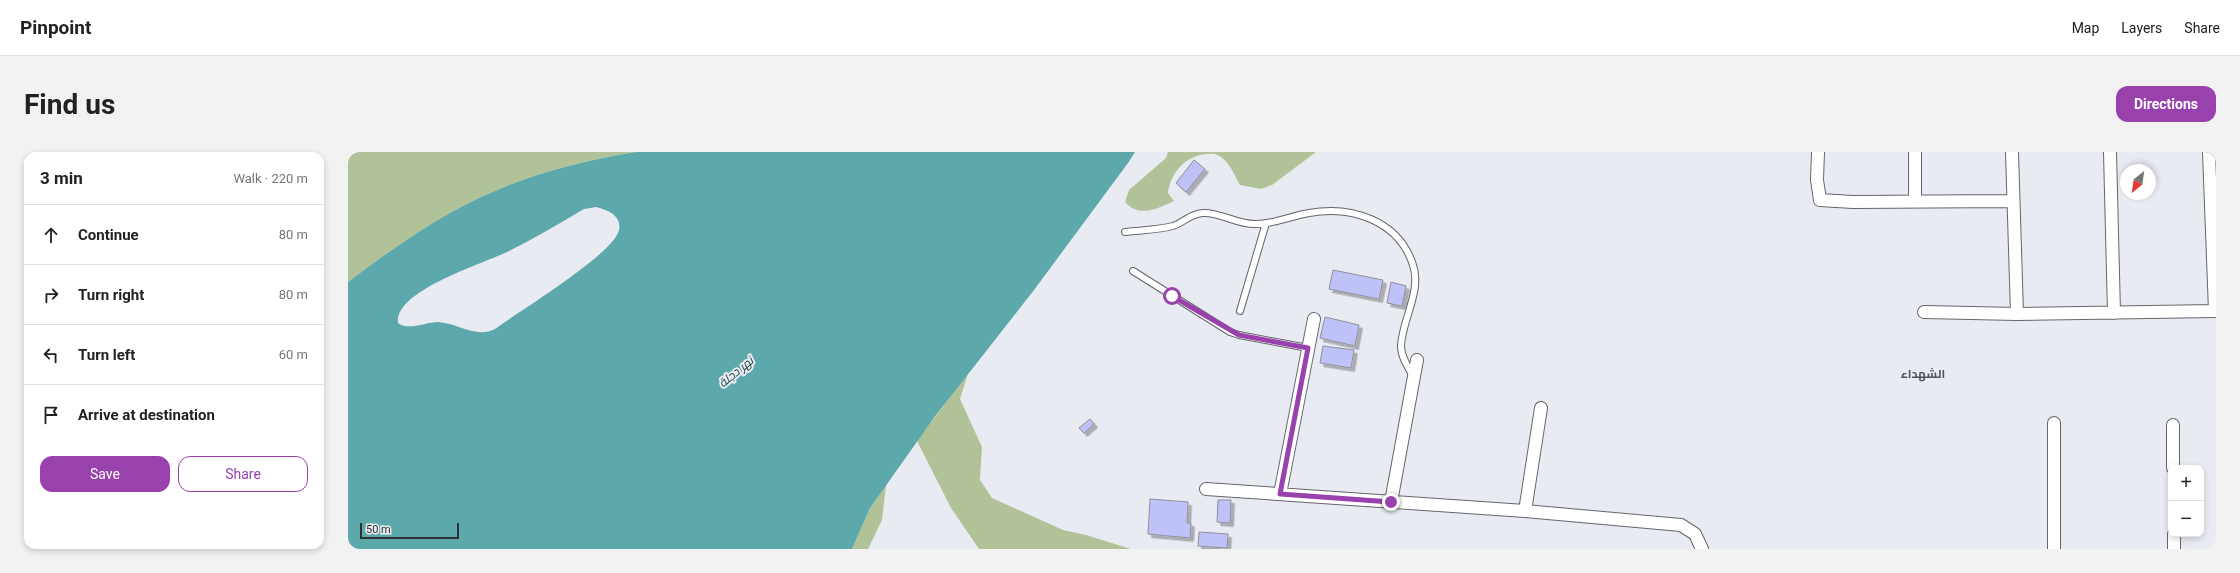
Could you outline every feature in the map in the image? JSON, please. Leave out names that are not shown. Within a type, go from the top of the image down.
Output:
[{"type":"street","points":[[1818,152],[1817,180],[1820,200],[2012,201]]},
{"type":"street","points":[[1915,152],[1915,201]]},
{"type":"street","points":[[2012,152],[2012,201],[2017,314]]},
{"type":"street","points":[[2110,152],[2114,313]]},
{"type":"street","points":[[1924,312],[2017,314],[2216,311],[2213,197],[2209,152]]},
{"type":"street","points":[[1280,494],[1314,319]]},
{"type":"street","points":[[1391,502],[1416,360]]},
{"type":"street","points":[[1525,511],[1541,408]]},
{"type":"street","points":[[2054,423],[2054,549]]},
{"type":"street","points":[[2173,425],[2173,465]]},
{"type":"street","points":[[1206,489],[1525,511],[1681,525],[1695,534],[1702,549]]},
{"type":"street","points":[[2174,537],[2174,549]]},
{"type":"lane","points":[[1125,232],[1174,226],[1185,218],[1202,212],[1255,224],[1325,210],[1364,215],[1394,233],[1413,265],[1414,286],[1401,346],[1404,359],[1414,377]]},
{"type":"lane","points":[[1240,311],[1266,223]]},
{"type":"lane","points":[[1133,271],[1230,332],[1308,348]]},
{"type":"green space","points":[[348,152],[636,152],[552,170],[492,192],[424,228],[348,282]]},
{"type":"green space","points":[[1168,152],[1316,152],[1272,185],[1261,189],[1240,185],[1230,167],[1220,156],[1215,154],[1206,154],[1197,156],[1189,159],[1183,164],[1173,177],[1168,193],[1174,201],[1155,209],[1142,211],[1130,207],[1125,202],[1129,190],[1166,158]]},
{"type":"green space","points":[[968,373],[960,399],[982,447],[980,480],[992,498],[1063,530],[1086,535],[1131,549],[979,549],[951,508],[917,441]]},
{"type":"green space","points":[[886,485],[882,520],[868,549],[852,549],[870,508]]},
{"type":"water","name":"نهر دجلة","points":[[636,152],[1135,152],[1034,290],[936,415],[870,508],[852,549],[348,549],[348,282],[424,228],[492,192],[552,170]],"holes":[[[596,207],[613,214],[618,220],[619,230],[613,240],[601,253],[584,267],[495,329],[488,332],[481,332],[438,322],[412,326],[406,326],[398,323],[401,311],[410,300],[425,289],[443,279],[509,251],[584,209]]]},
{"type":"building","points":[[1194,160],[1205,169],[1186,192],[1176,183]]},
{"type":"building","points":[[1333,270],[1383,280],[1379,299],[1329,289]]},
{"type":"building","points":[[1391,282],[1406,286],[1402,306],[1387,303]]},
{"type":"building","points":[[1325,317],[1359,325],[1355,346],[1320,338]]},
{"type":"building","points":[[1323,346],[1354,350],[1351,368],[1320,363]]},
{"type":"building","points":[[1090,419],[1094,424],[1084,433],[1079,428]]},
{"type":"building","points":[[1150,499],[1188,502],[1187,523],[1191,523],[1190,538],[1148,534]]},
{"type":"building","points":[[1218,500],[1231,500],[1230,523],[1217,522]]},
{"type":"building","points":[[1199,532],[1228,534],[1227,548],[1198,546]]},
{"type":"district","name":"الشهداء","points":[[1923,374]]},
{"type":"route","points":[[1172,296],[1230,332],[1308,348],[1280,494],[1391,502]]}]
